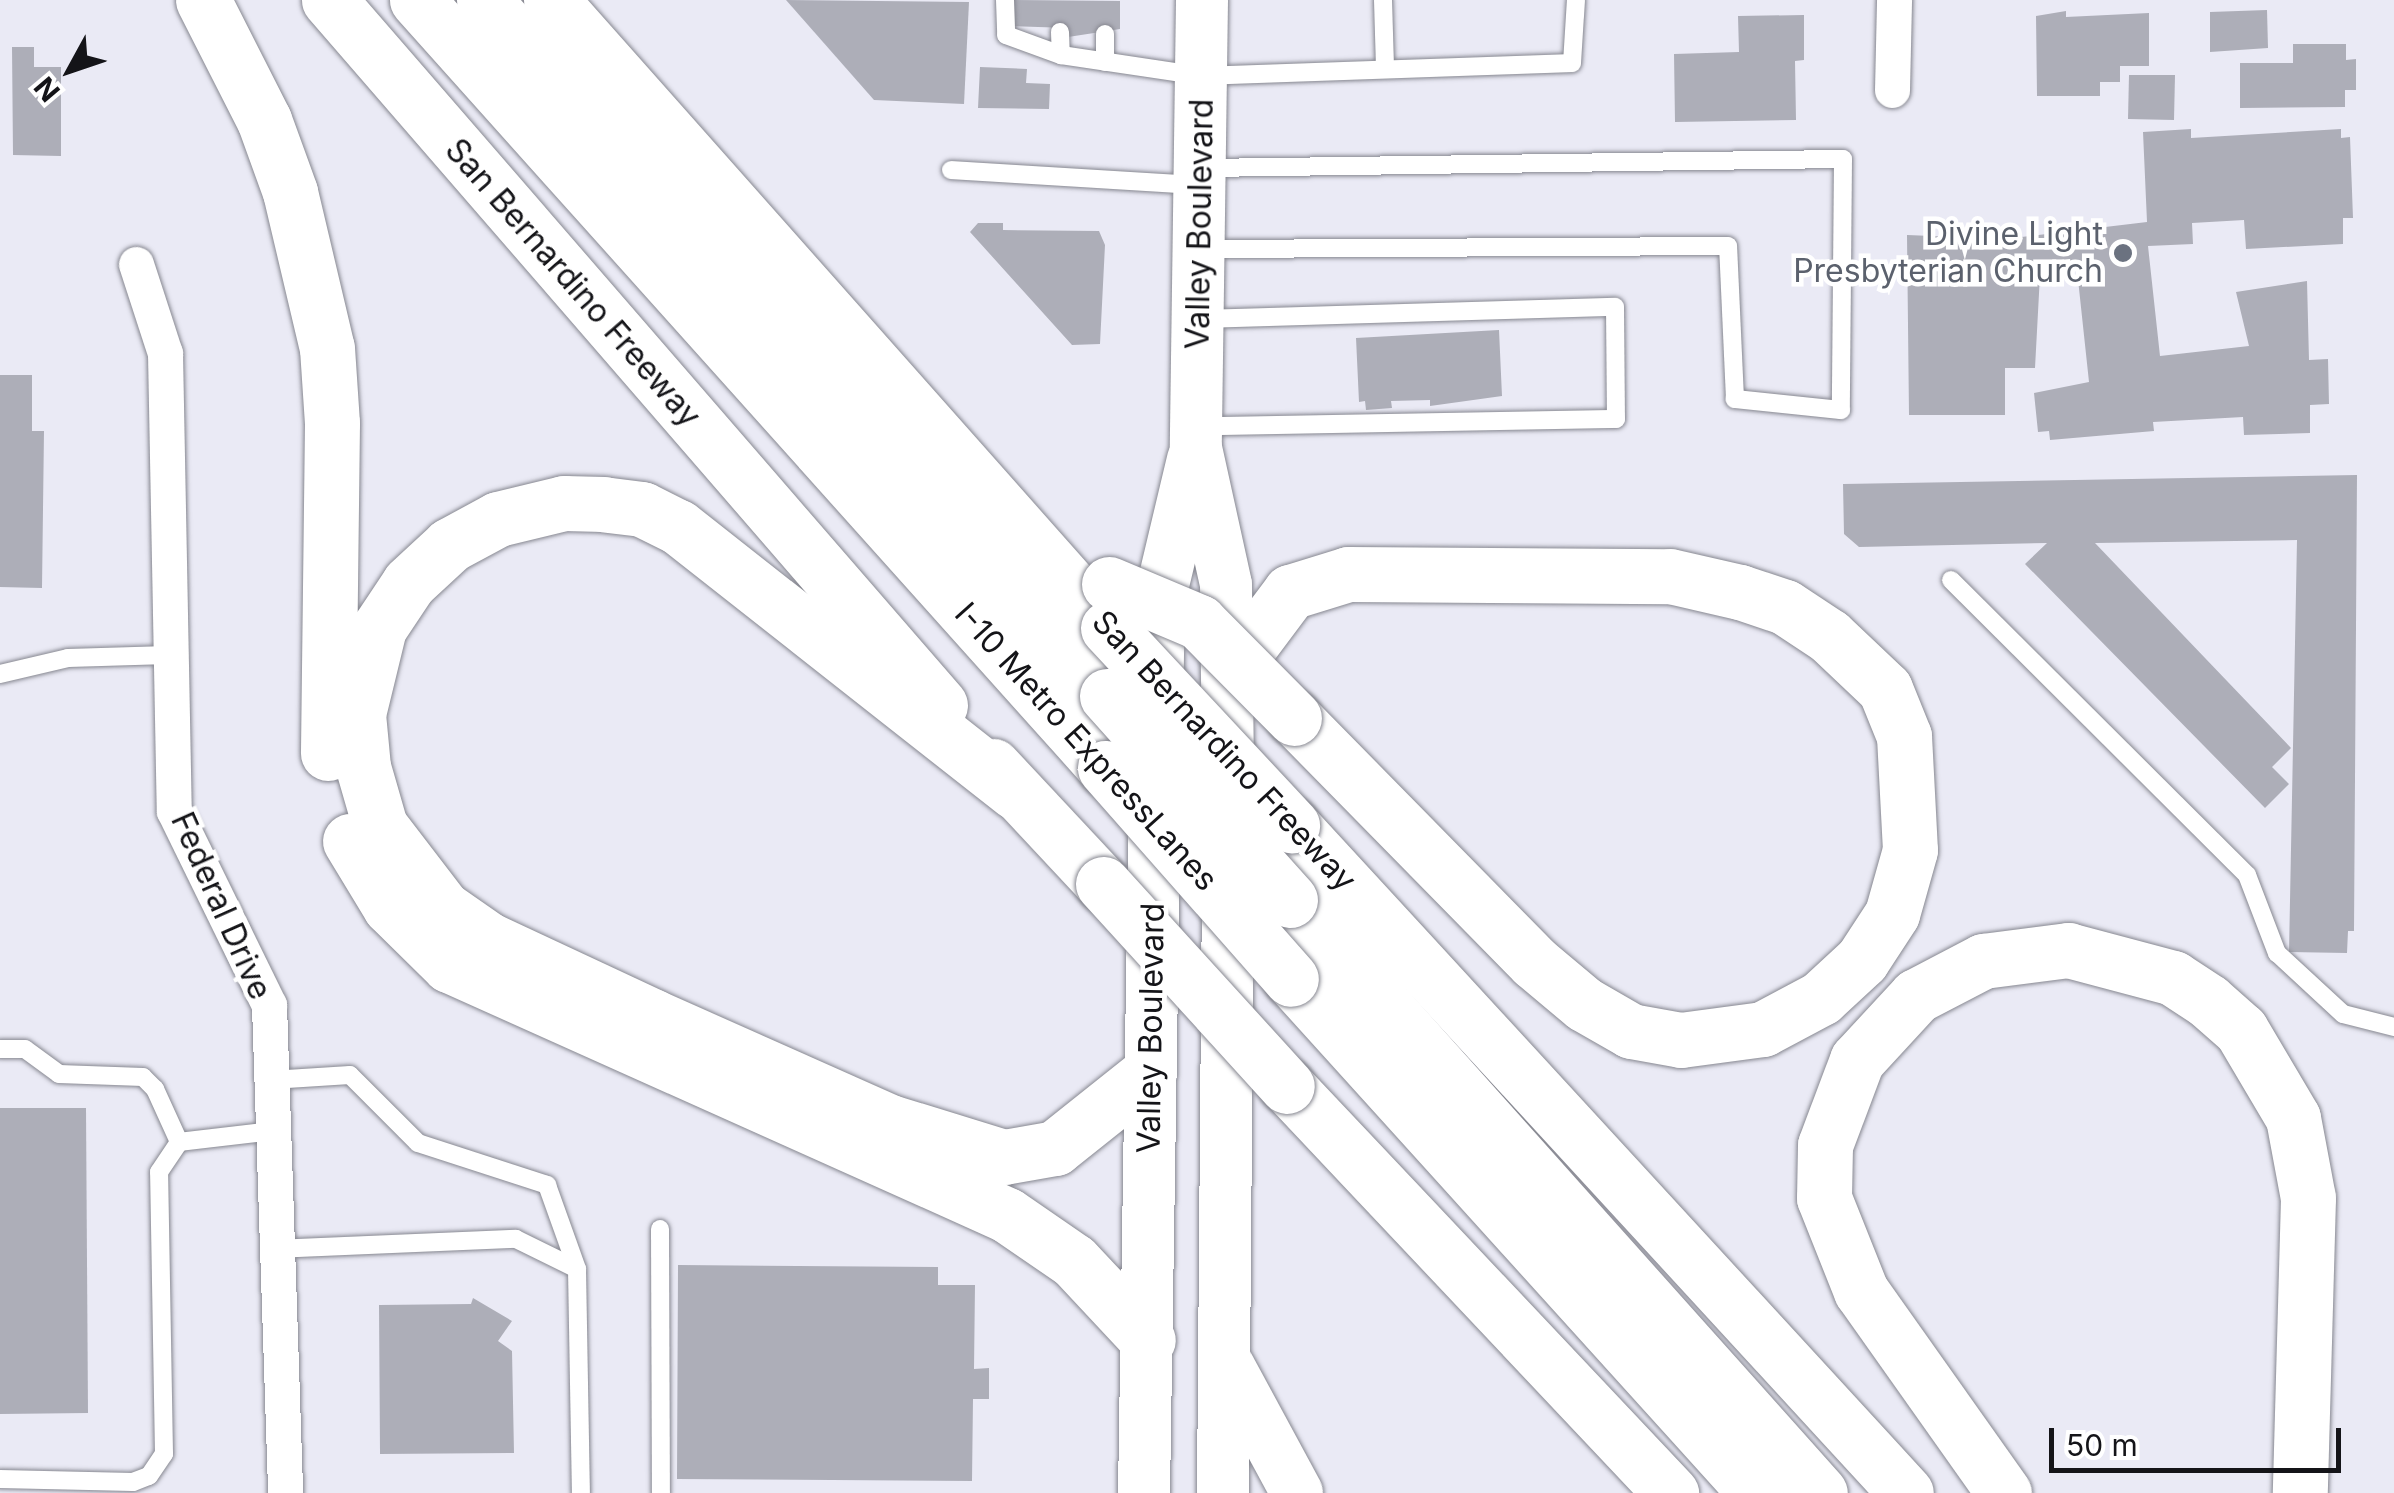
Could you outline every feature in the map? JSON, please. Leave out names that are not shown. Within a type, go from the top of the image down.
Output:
[{"type":"highway","points":[[203,0],[264,120],[311,264],[332,423],[329,766],[347,835],[382,895],[449,965],[497,992],[1036,1232],[1087,1273],[1148,1340]]},
{"type":"highway","name":"San Bernardino Freeway","points":[[329,0],[1015,792],[1671,1493]]},
{"type":"highway","name":"I-10 Metro ExpressLanes","points":[[417,0],[1756,1493]]},
{"type":"highway","name":"I-10 Metro ExpressLanes","points":[[484,0],[1820,1493]]},
{"type":"highway","name":"San Bernardino Freeway","points":[[552,0],[1093,595],[1292,825],[1906,1493]]},
{"type":"highway","points":[[1015,792],[678,527],[642,509],[604,504],[564,502],[498,519],[450,544],[408,583],[378,628],[358,714],[363,767],[380,826],[443,908],[489,940],[654,1017],[890,1122],[1004,1156],[1054,1148],[1149,1074]]},
{"type":"highway","points":[[1093,595],[1199,622],[1294,718],[1534,962],[1584,1004],[1631,1031],[1681,1040],[1764,1029],[1821,998],[1862,960],[1892,914],[1910,850],[1904,736],[1884,689],[1828,636],[1785,607],[1670,576],[1348,574],[1290,592],[1228,675]]},
{"type":"highway","points":[[2004,1493],[1861,1291],[1824,1198],[1824,1145],[1857,1060],[1916,996],[1982,961],[2068,950],[2174,978],[2208,1001],[2251,1044],[2293,1118],[2308,1198],[2300,1493]]},
{"type":"main road","name":"Valley Boulevard","points":[[1144,1493],[1159,602],[1196,437],[1202,0]]},
{"type":"main road","name":"Valley Boulevard","points":[[1196,437],[1226,584],[1223,1493]]},
{"type":"main road","points":[[1226,1360],[1296,1493]]},
{"type":"street","points":[[1892,90],[1894,0]]},
{"type":"street","name":"Federal Drive","points":[[136,264],[165,353],[174,811],[269,1005],[285,1493]]},
{"type":"lane","points":[[1005,0],[1006,35],[1061,55],[1202,76],[1572,64],[1576,0]]},
{"type":"lane","points":[[1383,0],[1384,69]]},
{"type":"lane","points":[[1060,32],[1061,55]]},
{"type":"lane","points":[[1105,34],[1105,62]]},
{"type":"lane","points":[[951,170],[1201,177],[1843,159],[1841,410],[1735,399],[1728,246],[1200,249]]},
{"type":"lane","points":[[1196,437],[1616,419],[1615,307],[1198,319]]},
{"type":"lane","points":[[1951,580],[2247,875],[2276,953],[2343,1014],[2394,1027]]},
{"type":"lane","points":[[0,674],[68,658],[168,655]]},
{"type":"lane","points":[[0,1048],[25,1049],[60,1074],[143,1078],[155,1090],[179,1142]]},
{"type":"lane","points":[[271,1080],[350,1074],[418,1143],[547,1185],[577,1268],[581,1493]]},
{"type":"lane","points":[[0,1478],[134,1482],[149,1476],[164,1454],[156,1209],[159,1172],[179,1142],[272,1131]]},
{"type":"lane","points":[[660,1229],[661,1493]]},
{"type":"lane","points":[[274,1249],[516,1239],[577,1268]]},
{"type":"building","points":[[786,0],[969,2],[964,104],[874,100]]},
{"type":"building","points":[[1009,0],[1120,1],[1120,29],[1068,37],[1068,28],[1008,26]]},
{"type":"building","points":[[2267,10],[2268,48],[2210,52],[2210,12]]},
{"type":"building","points":[[2066,11],[2066,17],[2149,13],[2149,66],[2120,66],[2120,82],[2100,82],[2100,96],[2037,96],[2036,16]]},
{"type":"building","points":[[1804,15],[1804,60],[1795,61],[1796,120],[1675,122],[1674,54],[1739,52],[1738,16]]},
{"type":"building","points":[[2293,44],[2346,44],[2346,60],[2356,59],[2356,90],[2345,90],[2345,107],[2240,108],[2240,63],[2293,63]]},
{"type":"building","points":[[12,47],[34,47],[34,67],[61,67],[61,156],[13,155]]},
{"type":"building","points":[[980,67],[1027,69],[1026,83],[1050,84],[1049,109],[978,108]]},
{"type":"building","points":[[2129,75],[2175,75],[2174,120],[2128,119]]},
{"type":"building","points":[[2191,129],[2191,138],[2341,129],[2341,138],[2350,137],[2353,218],[2343,218],[2343,244],[2246,249],[2244,220],[2192,223],[2193,244],[2148,246],[2160,356],[2249,346],[2236,292],[2307,281],[2309,360],[2328,359],[2329,404],[2310,405],[2310,433],[2244,435],[2243,417],[2153,422],[2154,431],[2050,440],[2049,431],[2038,432],[2034,393],[2089,382],[2077,270],[2040,275],[2035,368],[2005,368],[2005,415],[1909,415],[1907,235],[2005,239],[2147,222],[2143,132]]},
{"type":"building","points":[[978,223],[1003,223],[1003,230],[1099,231],[1105,245],[1100,344],[1072,345],[970,232]]},
{"type":"building","points":[[1499,330],[1502,396],[1430,406],[1430,400],[1391,401],[1392,408],[1366,410],[1365,401],[1359,402],[1356,338]]},
{"type":"building","points":[[0,375],[32,375],[32,431],[44,431],[42,588],[0,587]]},
{"type":"building","points":[[2357,475],[2354,931],[2348,931],[2347,953],[2289,952],[2297,540],[2095,543],[2291,748],[2272,767],[2289,784],[2265,808],[2025,564],[2047,543],[1859,547],[1844,534],[1843,484]]},
{"type":"building","points":[[0,1108],[86,1108],[88,1413],[0,1414]]},
{"type":"building","points":[[678,1265],[938,1267],[938,1285],[975,1285],[974,1369],[989,1368],[989,1399],[973,1399],[972,1481],[677,1479]]},
{"type":"building","points":[[473,1298],[512,1321],[498,1341],[512,1351],[514,1453],[380,1454],[379,1305],[471,1304]]},
{"type":"place","name":"Divine Light Presbyterian Church","points":[[2123,253]]}]
